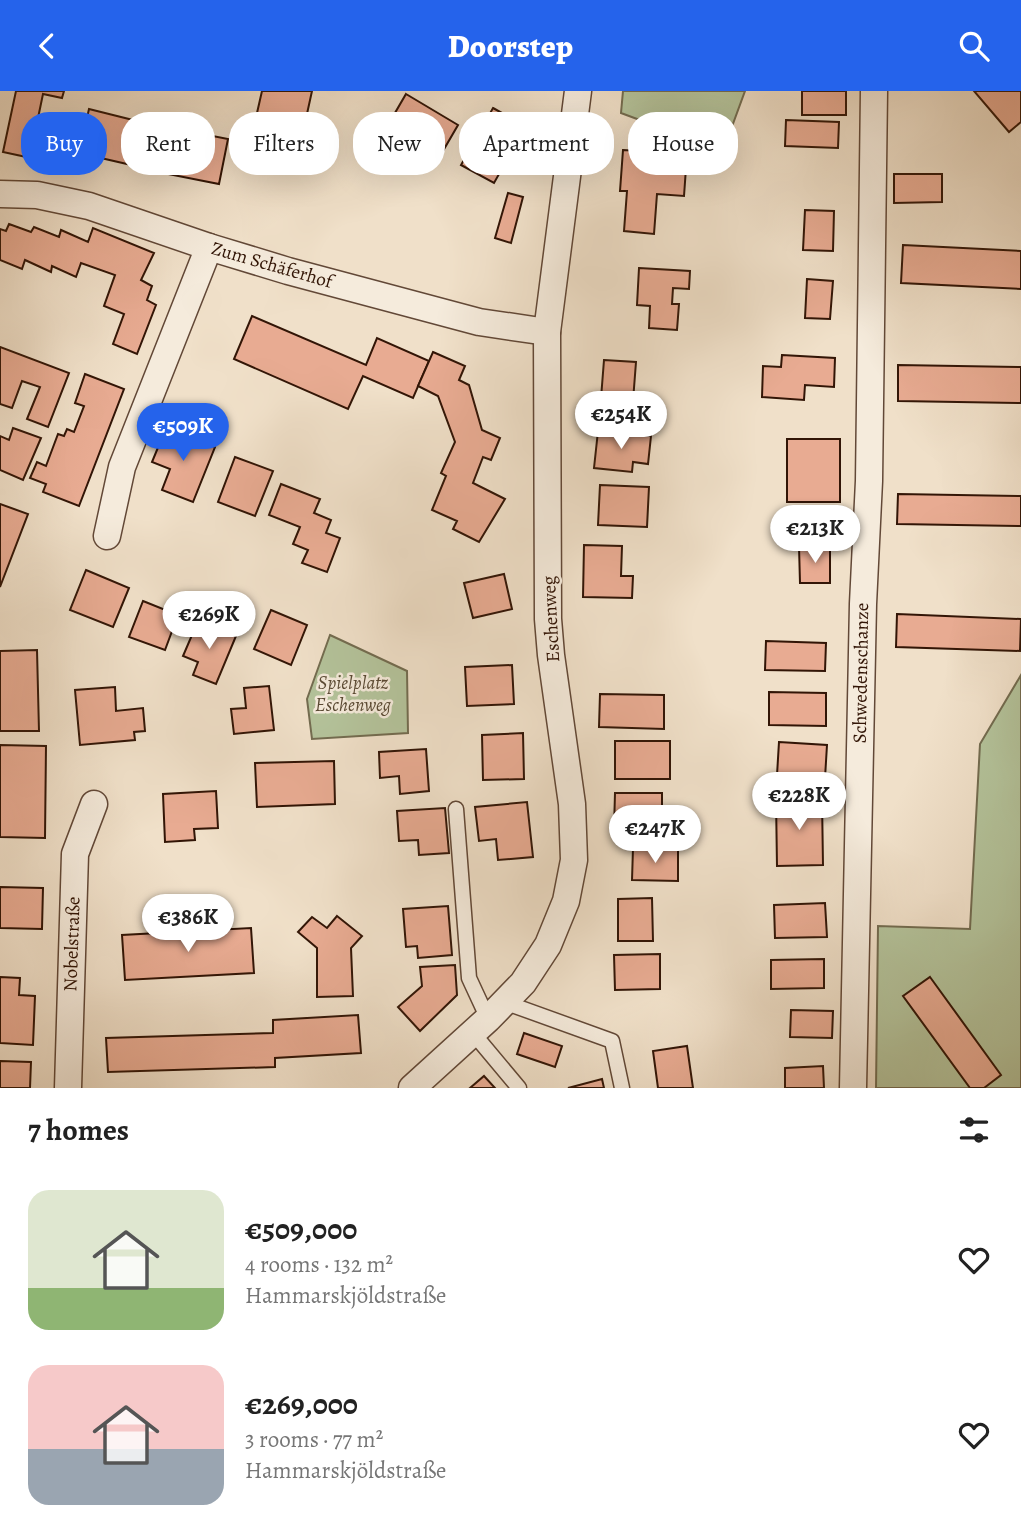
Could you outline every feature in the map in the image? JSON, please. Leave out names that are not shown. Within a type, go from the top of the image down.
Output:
[{"type":"street","name":"Eschenweg","points":[[412,1088],[523,983],[548,945],[566,901],[574,860],[572,804],[548,619],[547,333],[578,91]]},
{"type":"street","name":"Schwedenschanze","points":[[853,1088],[863,604],[869,469],[874,91]]},
{"type":"street","name":"Zum Schäferhof","points":[[0,194],[37,195],[89,206],[288,271],[479,321],[547,333]]},
{"type":"street","points":[[107,536],[122,467],[209,247]]},
{"type":"street","name":"Nobelstraße","points":[[68,1088],[75,854],[94,804]]},
{"type":"lane","points":[[456,809],[469,978],[519,1088]]},
{"type":"lane","points":[[488,1018],[612,1041],[622,1088]]},
{"type":"green space","points":[[623,91],[745,91],[737,112],[628,112],[628,116],[621,113]]},
{"type":"green space","name":"Spielplatz Eschenweg","points":[[330,635],[407,671],[408,733],[312,739],[307,699]]},
{"type":"green space","points":[[1021,675],[1021,1088],[876,1088],[878,926],[970,929],[980,744]]},
{"type":"building","points":[[16,91],[64,91],[62,98],[43,94],[39,112],[21,112],[21,156],[3,152]]},
{"type":"building","points":[[262,91],[312,91],[307,112],[257,112]]},
{"type":"building","points":[[802,91],[846,91],[846,115],[802,115]]},
{"type":"building","points":[[974,91],[1021,91],[1021,122],[1009,132]]},
{"type":"building","points":[[406,94],[436,112],[396,112]]},
{"type":"building","points":[[107,114],[121,117],[121,163],[107,159]]},
{"type":"building","points":[[445,117],[458,125],[445,147]]},
{"type":"building","points":[[786,120],[839,122],[838,148],[785,146]]},
{"type":"building","points":[[215,136],[228,139],[219,184],[173,175],[215,175]]},
{"type":"building","points":[[623,150],[628,150],[628,175],[686,175],[684,196],[657,194],[654,234],[624,231],[627,191],[620,191]]},
{"type":"building","points":[[894,174],[942,174],[942,202],[894,203]]},
{"type":"building","points":[[479,175],[498,175],[494,183]]},
{"type":"building","points":[[508,193],[523,197],[511,243],[495,238]]},
{"type":"building","points":[[805,210],[834,211],[833,251],[803,250]]},
{"type":"building","points":[[9,224],[31,232],[34,227],[59,237],[61,230],[88,242],[93,228],[154,253],[141,280],[152,286],[147,300],[156,305],[137,354],[113,344],[124,314],[104,306],[115,275],[81,263],[76,277],[52,266],[51,272],[25,260],[22,269],[0,260],[0,229],[6,231]]},
{"type":"building","points":[[903,245],[1021,251],[1021,289],[901,283]]},
{"type":"building","points":[[639,268],[690,271],[689,289],[673,288],[672,304],[679,304],[677,330],[649,328],[650,306],[637,305]]},
{"type":"building","points":[[807,279],[833,281],[830,319],[805,318]]},
{"type":"building","points":[[252,316],[366,365],[377,338],[429,361],[413,398],[363,376],[348,409],[234,359]]},
{"type":"building","points":[[0,347],[69,373],[48,427],[27,419],[40,387],[22,381],[12,408],[0,404]]},
{"type":"building","points":[[433,352],[465,366],[459,380],[469,385],[482,430],[500,438],[491,460],[483,457],[473,483],[505,499],[479,542],[453,529],[457,521],[432,510],[446,476],[441,473],[455,442],[438,396],[418,386]]},
{"type":"building","points":[[782,355],[835,358],[834,387],[805,385],[804,400],[762,397],[763,366],[781,367]]},
{"type":"building","points":[[604,360],[636,362],[632,414],[600,411]]},
{"type":"building","points":[[898,365],[1021,367],[1021,403],[898,401]]},
{"type":"building","points":[[85,374],[124,389],[79,506],[43,492],[46,484],[30,478],[37,462],[46,466],[58,434],[64,436],[67,429],[74,432],[84,406],[75,403]]},
{"type":"building","points":[[13,428],[41,438],[23,480],[0,470],[0,436],[9,440]]},
{"type":"building","points":[[166,428],[215,447],[193,502],[162,490],[170,469],[152,462]]},
{"type":"building","points":[[598,431],[651,436],[648,464],[633,462],[632,472],[594,468]]},
{"type":"building","points":[[787,439],[840,439],[840,502],[787,502]]},
{"type":"building","points":[[235,457],[273,471],[255,516],[218,502]]},
{"type":"building","points":[[281,484],[320,499],[314,513],[331,520],[326,533],[340,538],[327,572],[302,563],[308,550],[293,544],[300,527],[269,515]]},
{"type":"building","points":[[600,485],[649,487],[647,527],[598,525]]},
{"type":"building","points":[[898,494],[1021,496],[1021,526],[897,524]]},
{"type":"building","points":[[0,504],[28,514],[0,587]]},
{"type":"building","points":[[584,545],[622,546],[621,576],[633,576],[632,598],[583,597]]},
{"type":"building","points":[[799,546],[830,547],[830,583],[800,583]]},
{"type":"building","points":[[86,570],[129,588],[113,627],[70,610]]},
{"type":"building","points":[[504,574],[512,609],[473,618],[464,583]]},
{"type":"building","points":[[143,601],[178,615],[165,650],[129,637]]},
{"type":"building","points":[[271,610],[307,625],[291,665],[254,649]]},
{"type":"building","points":[[897,614],[1021,619],[1020,651],[896,647]]},
{"type":"building","points":[[198,621],[236,636],[216,684],[193,675],[198,662],[183,656]]},
{"type":"building","points":[[766,641],[826,643],[825,671],[765,670]]},
{"type":"building","points":[[37,650],[39,731],[0,731],[0,651]]},
{"type":"building","points":[[512,665],[514,704],[467,706],[465,667]]},
{"type":"building","points":[[269,686],[274,730],[234,734],[231,709],[246,708],[244,688]]},
{"type":"building","points":[[115,687],[116,711],[143,708],[145,731],[134,732],[135,740],[80,745],[75,690]]},
{"type":"building","points":[[769,692],[826,693],[826,726],[769,725]]},
{"type":"building","points":[[600,694],[664,695],[664,729],[599,727]]},
{"type":"building","points":[[523,733],[524,779],[483,780],[482,735]]},
{"type":"building","points":[[615,741],[670,741],[670,779],[615,779]]},
{"type":"building","points":[[779,742],[827,745],[825,778],[777,775]]},
{"type":"building","points":[[0,745],[46,746],[45,838],[0,837]]},
{"type":"building","points":[[426,749],[429,791],[400,794],[399,776],[380,778],[379,752]]},
{"type":"building","points":[[334,761],[335,804],[257,807],[255,763]]},
{"type":"building","points":[[216,791],[218,828],[194,829],[195,840],[165,842],[163,794]]},
{"type":"building","points":[[615,793],[662,793],[662,830],[614,829]]},
{"type":"building","points":[[776,799],[822,799],[823,865],[777,866]]},
{"type":"building","points":[[527,802],[533,857],[498,860],[496,839],[479,841],[475,807]]},
{"type":"building","points":[[445,808],[449,853],[419,855],[418,840],[399,841],[397,811]]},
{"type":"building","points":[[633,848],[678,849],[678,881],[632,880]]},
{"type":"building","points":[[0,887],[43,888],[42,929],[0,928]]},
{"type":"building","points":[[652,898],[653,941],[618,941],[618,899]]},
{"type":"building","points":[[825,903],[827,937],[775,938],[774,905]]},
{"type":"building","points":[[448,906],[452,955],[418,958],[417,946],[406,947],[403,909]]},
{"type":"building","points":[[337,916],[362,936],[351,948],[353,996],[317,997],[317,948],[298,932],[312,917],[327,928]]},
{"type":"building","points":[[251,928],[254,973],[125,980],[122,935]]},
{"type":"building","points":[[660,954],[660,989],[615,990],[614,955]]},
{"type":"building","points":[[824,959],[824,988],[771,989],[771,960]]},
{"type":"building","points":[[455,965],[457,995],[420,1031],[398,1007],[422,986],[420,967]]},
{"type":"building","points":[[0,977],[20,978],[19,995],[35,996],[33,1045],[0,1043]]},
{"type":"building","points":[[930,977],[1001,1075],[984,1088],[970,1088],[903,996]]},
{"type":"building","points":[[791,1010],[833,1011],[832,1038],[790,1037]]},
{"type":"building","points":[[358,1015],[361,1053],[275,1058],[275,1067],[108,1072],[106,1038],[273,1033],[273,1020]]},
{"type":"building","points":[[524,1033],[562,1046],[555,1067],[517,1054]]},
{"type":"building","points":[[687,1046],[693,1088],[658,1088],[653,1051]]},
{"type":"building","points":[[0,1061],[31,1062],[30,1088],[0,1088]]},
{"type":"building","points":[[823,1066],[824,1088],[785,1088],[785,1068]]},
{"type":"building","points":[[484,1076],[495,1088],[470,1088]]},
{"type":"building","points":[[602,1079],[604,1088],[568,1088]]}]
